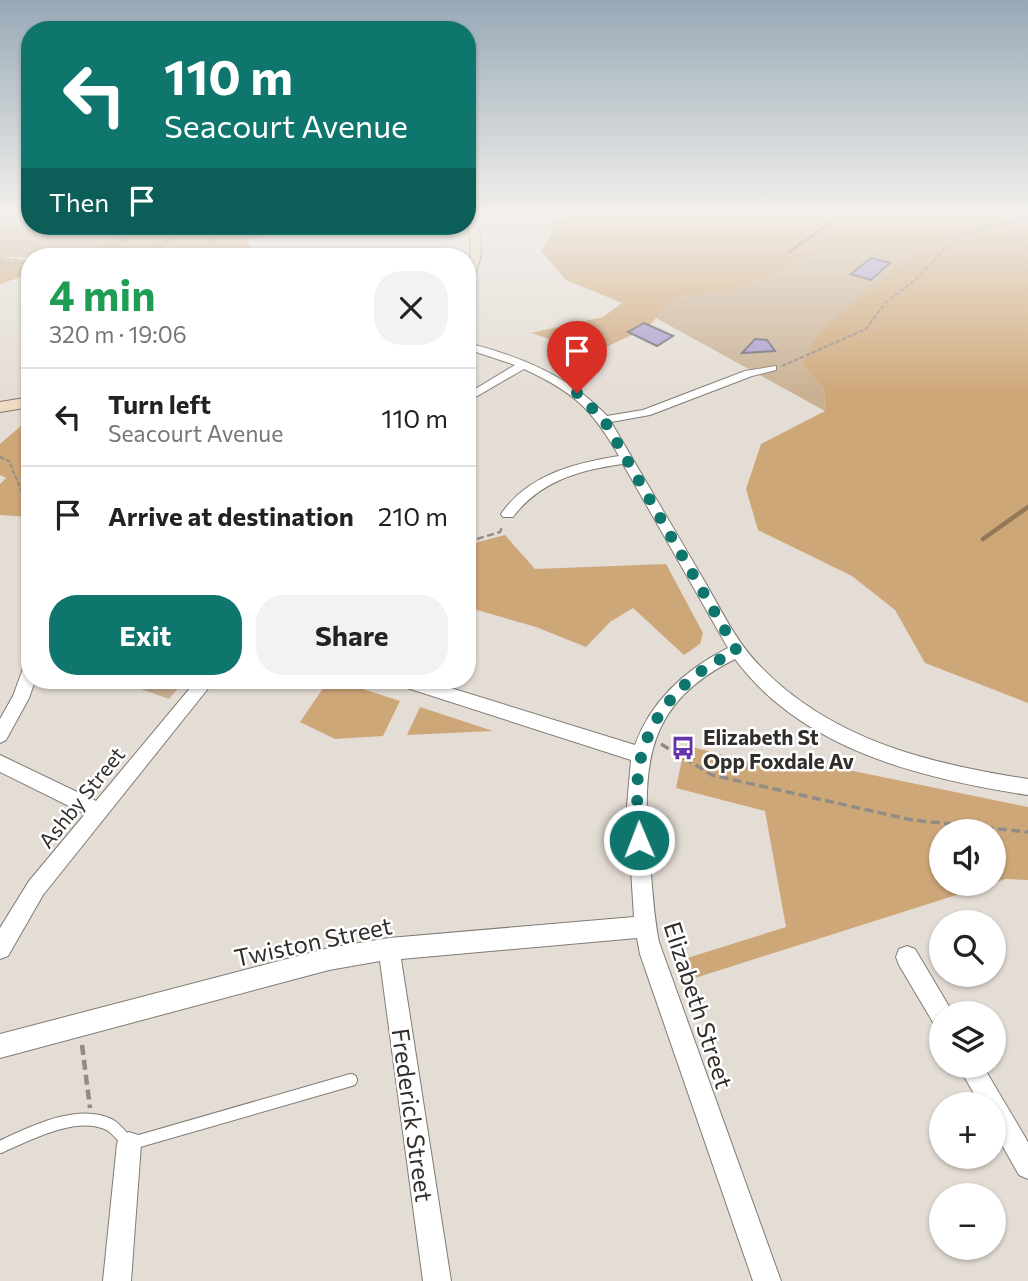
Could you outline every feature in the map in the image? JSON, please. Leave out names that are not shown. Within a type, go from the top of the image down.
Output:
[{"type":"main road","points":[[0,422],[4,407]]},
{"type":"street","points":[[476,349],[522,365],[577,393],[604,420],[737,651],[778,695],[813,720],[856,744],[916,764],[1028,787]]},
{"type":"street","points":[[476,393],[522,365]]},
{"type":"street","points":[[604,420],[646,413],[749,373],[772,368]]},
{"type":"street","points":[[508,514],[516,500],[571,469],[627,459]]},
{"type":"street","name":"Elizabeth Street","points":[[737,651],[704,667],[681,688],[663,709],[645,746],[638,795],[644,926],[651,954],[767,1281]]},
{"type":"street","points":[[0,735],[24,689]]},
{"type":"street","name":"Ashby Street","points":[[0,948],[36,888],[199,689]]},
{"type":"street","points":[[436,689],[645,746]]},
{"type":"street","points":[[0,763],[98,811]]},
{"type":"street","name":"Twiston Street","points":[[0,1046],[329,959],[389,949],[644,926]]},
{"type":"street","name":"Frederick Street","points":[[389,949],[437,1281]]},
{"type":"street","points":[[907,957],[933,1001]]},
{"type":"street","points":[[1006,1128],[1028,1166]]},
{"type":"street","points":[[117,1281],[129,1144]]},
{"type":"lane","points":[[0,1147],[27,1135],[81,1120],[108,1124],[129,1144],[351,1080]]},
{"type":"path","points":[[772,368],[792,364],[801,356],[866,329],[885,303],[921,275]]},
{"type":"path","points":[[0,457],[9,461],[21,493]]},
{"type":"path","points":[[476,539],[500,532],[508,514]]},
{"type":"path","points":[[645,746],[712,775],[912,820],[1028,832]]},
{"type":"path","points":[[80,1024],[91,1121]]},
{"type":"shaded area","points":[[0,275],[21,275],[21,277],[0,284]]},
{"type":"shaded area","points":[[562,275],[768,275],[722,293],[675,297],[647,328],[593,353],[531,333],[603,317],[622,303],[566,280]]},
{"type":"shaded area","points":[[768,275],[888,275],[818,333],[802,363],[824,389],[825,411],[656,318],[675,297],[722,293]]},
{"type":"shaded area","points":[[887,275],[1028,275],[1028,703],[925,663],[895,610],[852,576],[758,530],[746,489],[761,444],[825,411],[824,389],[802,363],[818,333]]},
{"type":"shaded area","points":[[21,426],[21,516],[0,515],[0,484],[6,478],[0,475],[0,444]]},
{"type":"shaded area","points":[[505,535],[535,569],[666,564],[703,633],[700,644],[684,655],[633,608],[610,622],[586,647],[536,627],[476,610],[476,543]]},
{"type":"shaded area","points":[[141,689],[177,689],[169,699]]},
{"type":"shaded area","points":[[323,689],[363,689],[400,701],[383,736],[335,739],[300,722]]},
{"type":"shaded area","points":[[420,707],[493,731],[407,735]]},
{"type":"shaded area","points":[[685,745],[765,766],[773,759],[829,766],[1028,807],[1028,880],[1006,879],[1006,819],[929,819],[929,896],[953,896],[692,979],[684,959],[786,927],[765,811],[676,788]]},
{"type":"building","points":[[854,275],[877,275],[871,280]]},
{"type":"building","points":[[644,323],[673,336],[657,346],[628,332]]},
{"type":"building","points":[[755,339],[767,340],[775,351],[742,353]]},
{"type":"waterway","points":[[983,539],[1028,507]]},
{"type":"place","name":"Elizabeth St Opp Foxdale Av","points":[[683,748]]},
{"type":"route","points":[[577,393],[591,404],[604,420],[737,651],[704,667],[663,709],[641,755],[639,840]]}]
